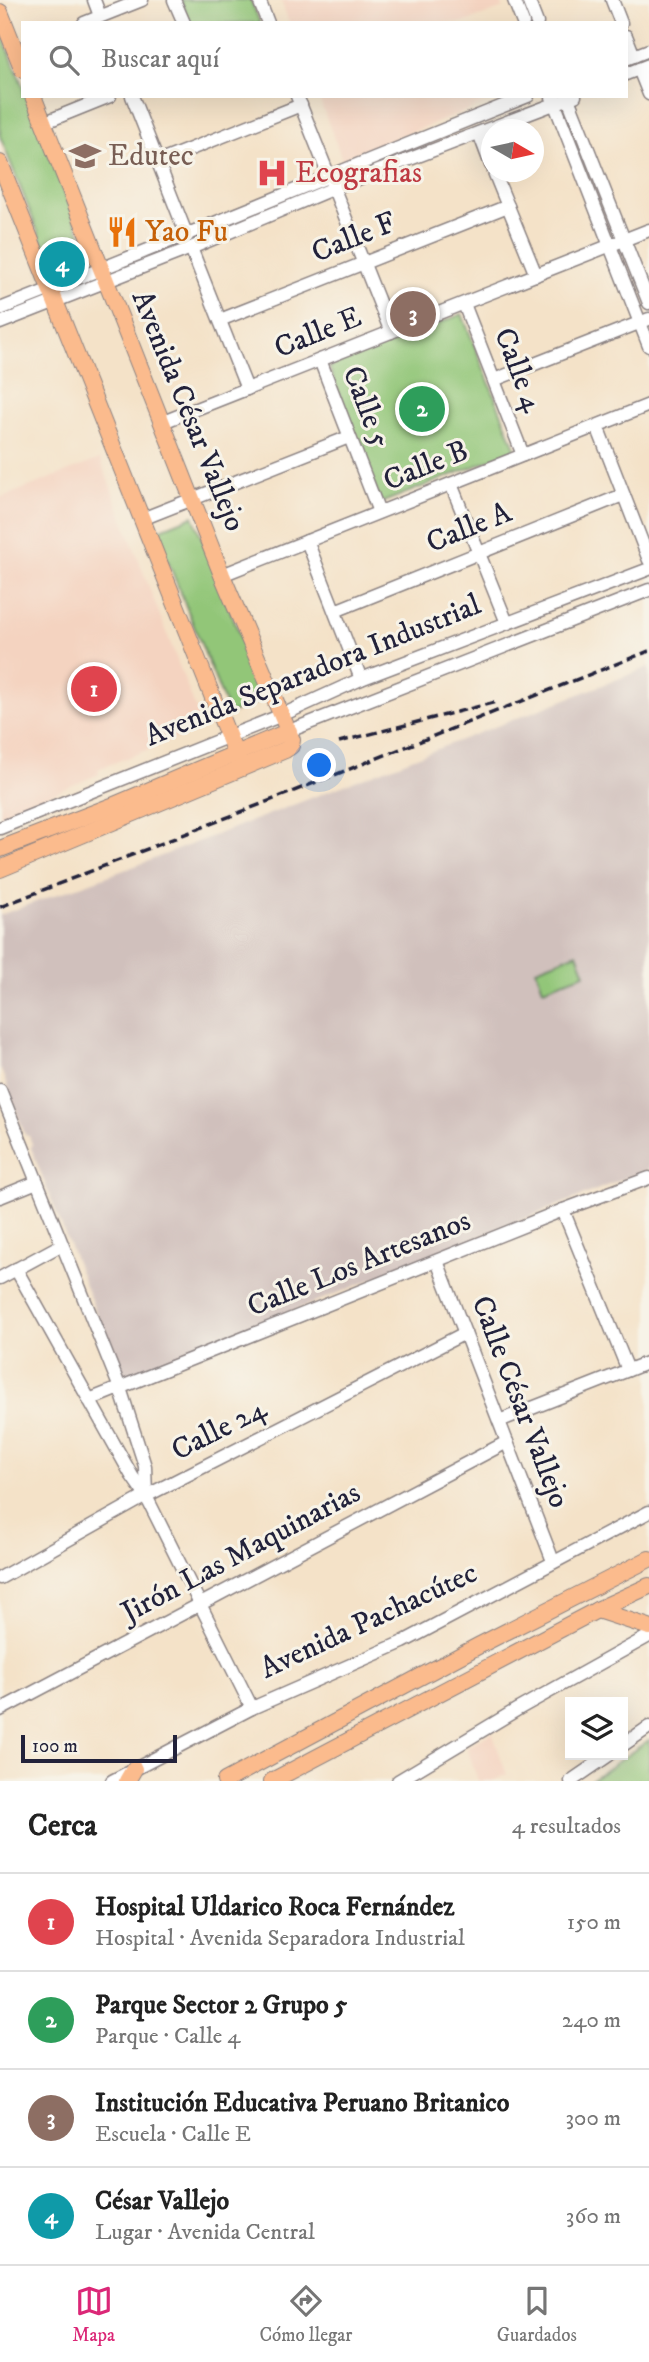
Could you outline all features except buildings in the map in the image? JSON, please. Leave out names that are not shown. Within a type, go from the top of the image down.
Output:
[{"type":"main road","points":[[0,12],[19,48]]},
{"type":"main road","name":"Avenida César Vallejo","points":[[34,98],[222,575],[290,739]]},
{"type":"main road","points":[[0,163],[241,768]]},
{"type":"main road","name":"Avenida Separadora Industrial","points":[[0,849],[112,806],[236,752],[290,739]]},
{"type":"main road","name":"Avenida Separadora Industrial","points":[[0,869],[241,768],[290,739]]},
{"type":"main road","points":[[225,1781],[649,1559]]},
{"type":"main road","points":[[272,1781],[597,1610],[649,1586]]},
{"type":"main road","points":[[597,1610],[649,1627]]},
{"type":"main road","points":[[410,1682],[420,1703]]},
{"type":"street","points":[[94,0],[100,16]]},
{"type":"street","points":[[89,21],[142,0]]},
{"type":"street","points":[[174,0],[183,21]]},
{"type":"street","points":[[259,0],[267,21]]},
{"type":"street","points":[[514,0],[522,21]]},
{"type":"street","points":[[528,0],[536,21]]},
{"type":"street","points":[[612,0],[620,21]]},
{"type":"street","points":[[630,57],[649,50]]},
{"type":"street","points":[[644,67],[649,94]]},
{"type":"street","points":[[43,123],[105,98]]},
{"type":"street","points":[[133,98],[247,389]]},
{"type":"street","points":[[189,242],[328,175],[523,98]]},
{"type":"street","points":[[570,98],[649,303]]},
{"type":"street","points":[[0,309],[52,295],[479,133],[553,100],[610,246],[644,321],[649,346]]},
{"type":"street","points":[[158,162],[299,101],[391,332]]},
{"type":"street","points":[[479,133],[481,138]]},
{"type":"street","points":[[498,182],[536,275]]},
{"type":"street","name":"Calle F","points":[[220,320],[508,206]]},
{"type":"street","name":"Calle E","points":[[163,422],[649,230]]},
{"type":"street","points":[[0,323],[52,295]]},
{"type":"street","name":"Calle 4","points":[[464,303],[523,455]]},
{"type":"street","points":[[494,380],[644,321]]},
{"type":"street","name":"Calle 5","points":[[320,360],[379,512]]},
{"type":"street","name":"Calle B","points":[[222,575],[649,405]]},
{"type":"street","points":[[597,426],[649,560]]},
{"type":"street","points":[[142,519],[349,437]]},
{"type":"street","points":[[451,484],[507,623]]},
{"type":"street","name":"Calle A","points":[[335,611],[623,495]]},
{"type":"street","points":[[307,541],[361,678]]},
{"type":"street","name":"Avenida Separadora Industrial","points":[[0,828],[282,715],[361,678],[649,569]]},
{"type":"street","name":"Avenida Separadora Industrial","points":[[290,739],[649,590]]},
{"type":"street","points":[[2,1099],[120,1388],[145,1466],[146,1496]]},
{"type":"street","name":"Calle Los Artesanos","points":[[89,1400],[562,1210],[649,1178]]},
{"type":"street","points":[[0,1189],[36,1179]]},
{"type":"street","points":[[0,1197],[36,1179]]},
{"type":"street","points":[[562,1210],[628,1370]]},
{"type":"street","points":[[0,1278],[61,1245]]},
{"type":"street","name":"Calle César Vallejo","points":[[437,1261],[553,1562]]},
{"type":"street","points":[[16,1269],[132,1476],[146,1496],[252,1707]]},
{"type":"street","name":"Calle 24","points":[[1,1576],[146,1496],[465,1334]]},
{"type":"street","points":[[499,1421],[649,1362]]},
{"type":"street","name":"Jirón Las Maquinarias","points":[[0,1710],[507,1442]]},
{"type":"street","name":"Avenida Pachacútec","points":[[112,1781],[131,1775],[252,1707],[403,1642],[649,1512]]},
{"type":"street","points":[[398,1781],[518,1709],[649,1636]]},
{"type":"street","points":[[628,1742],[649,1727]]},
{"type":"street","points":[[571,1781],[602,1760]]},
{"type":"shaded area","points":[[281,0],[500,0],[503,8],[468,21],[288,21]]},
{"type":"shaded area","points":[[319,98],[491,98],[492,101],[342,159]]},
{"type":"shaded area","points":[[100,459],[203,728],[98,769],[99,774],[0,816],[0,498]]},
{"type":"shaded area","points":[[649,667],[649,1169],[122,1379],[0,1067],[0,915],[138,865]]},
{"type":"shaded area","points":[[492,1732],[507,1775],[492,1781],[478,1781],[467,1748]]},
{"type":"green space","points":[[181,0],[251,0],[259,21],[189,21]]},
{"type":"green space","points":[[0,29],[21,82],[21,98],[27,98],[88,253],[52,267],[0,136]]},
{"type":"green space","points":[[462,314],[516,450],[381,503],[329,367]]},
{"type":"green space","points":[[193,516],[265,699],[229,714],[156,531]]},
{"type":"green space","points":[[577,953],[585,974],[543,989],[536,969]]},
{"type":"green space","points":[[649,1740],[649,1781],[590,1781],[620,1760],[628,1760],[628,1755]]},
{"type":"railway","points":[[0,907],[649,651]]},
{"type":"railway","points":[[339,742],[496,702]]},
{"type":"place","name":"Edutec","points":[[85,156]]},
{"type":"place","name":"Ecografias","points":[[272,173]]},
{"type":"place","name":"Yao Fu","points":[[122,232]]},
{"type":"place","name":"César Vallejo","points":[[62,264]]},
{"type":"place","name":"Institución Educativa Peruano Britanico","points":[[413,314]]},
{"type":"place","name":"Parque Sector 2 Grupo 5","points":[[422,409]]},
{"type":"place","name":"Hospital Uldarico Roca Fernández","points":[[94,689]]}]
